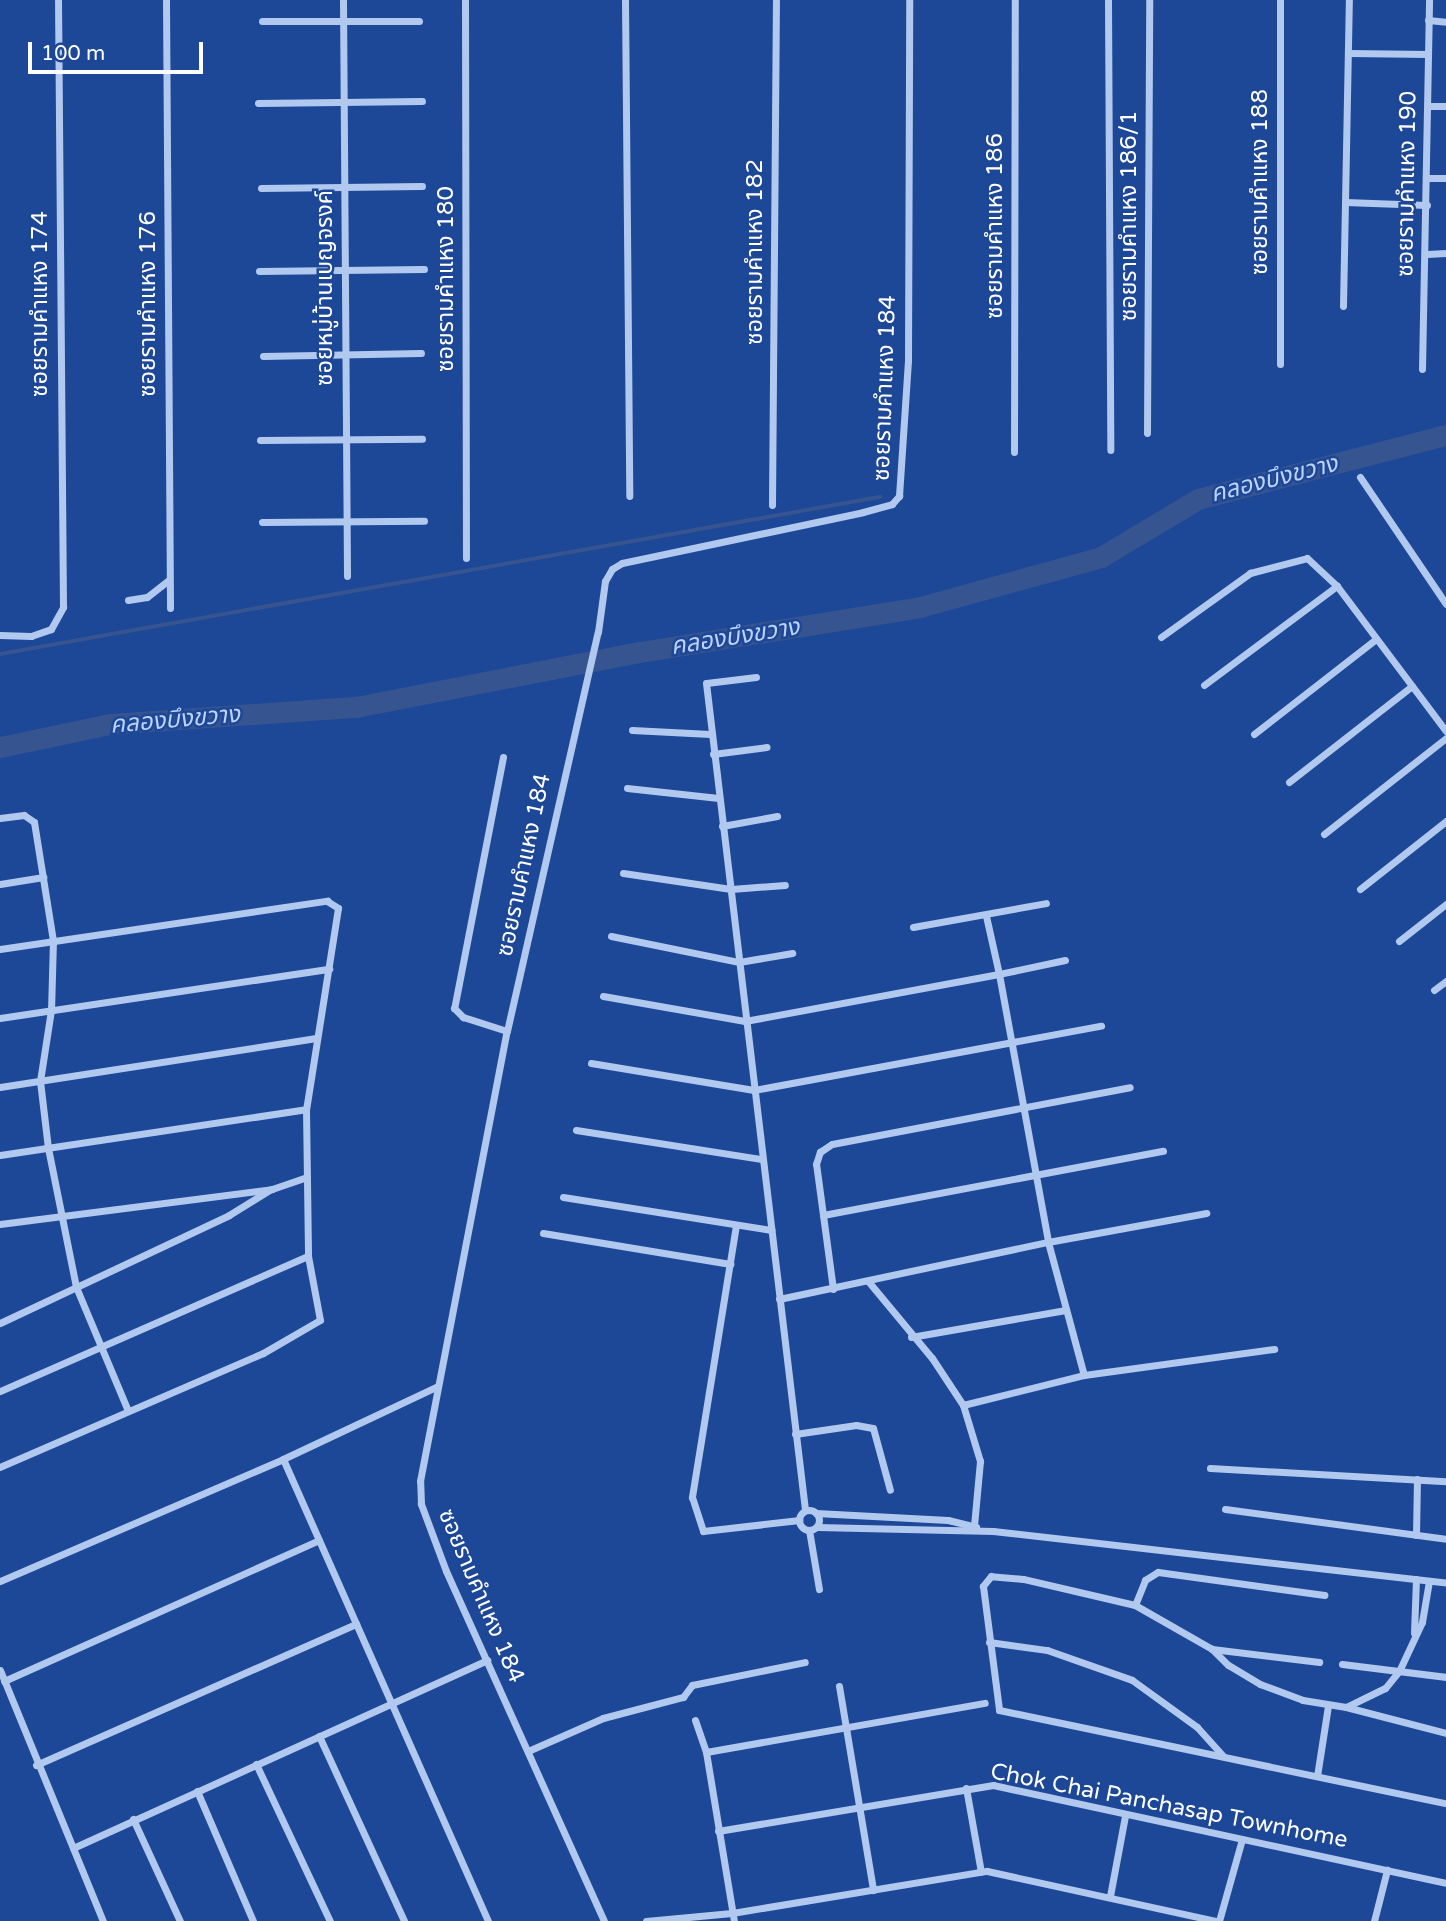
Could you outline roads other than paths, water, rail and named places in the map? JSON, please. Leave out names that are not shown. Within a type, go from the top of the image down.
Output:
[{"type":"street","name":"ซอยรามคำแหง 174","points":[[0,635],[31,636],[51,629],[63,607],[58,0]]},
{"type":"street","name":"ซอยรามคำแหง 176","points":[[166,0],[170,608]]},
{"type":"street","name":"ซอยหมู่บ้านเบญจรงค์","points":[[343,0],[347,576]]},
{"type":"street","name":"ซอยรามคำแหง 180","points":[[465,0],[466,558]]},
{"type":"street","points":[[625,0],[629,496]]},
{"type":"street","name":"ซอยรามคำแหง 182","points":[[772,505],[776,0]]},
{"type":"street","name":"ซอยรามคำแหง 184","points":[[604,1921],[487,1660],[421,1504],[419,1481],[507,1031],[598,632],[605,581],[611,569],[622,563],[863,512],[892,504],[899,496],[908,361],[909,0]]},
{"type":"street","name":"ซอยรามคำแหง 186","points":[[1014,453],[1015,0]]},
{"type":"street","points":[[1108,0],[1110,450]]},
{"type":"street","name":"ซอยรามคำแหง 186/1","points":[[1147,433],[1149,0]]},
{"type":"street","name":"ซอยรามคำแหง 188","points":[[1280,0],[1280,364]]},
{"type":"street","points":[[1343,306],[1349,0]]},
{"type":"street","name":"ซอยรามคำแหง 190","points":[[1422,369],[1427,254],[1429,0]]},
{"type":"street","points":[[262,21],[419,20]]},
{"type":"street","points":[[1427,20],[1446,22]]},
{"type":"street","points":[[1348,53],[1428,54]]},
{"type":"street","points":[[258,103],[422,101]]},
{"type":"street","points":[[1428,106],[1446,106]]},
{"type":"street","points":[[1426,178],[1446,178]]},
{"type":"street","points":[[261,188],[422,186]]},
{"type":"street","points":[[1345,202],[1427,205]]},
{"type":"street","points":[[1427,254],[1446,253]]},
{"type":"street","points":[[258,271],[424,269]]},
{"type":"street","points":[[263,355],[421,353]]},
{"type":"street","points":[[260,440],[422,439]]},
{"type":"street","points":[[1360,477],[1446,604]]},
{"type":"street","points":[[262,522],[424,521]]},
{"type":"street","points":[[1161,637],[1250,573],[1307,558],[1337,586],[1446,731]]},
{"type":"street","points":[[128,600],[146,597],[169,580]]},
{"type":"street","points":[[1205,685],[1337,586]]},
{"type":"street","points":[[1254,734],[1376,639]]},
{"type":"street","points":[[757,677],[706,683],[805,1510],[799,1520]]},
{"type":"street","points":[[1289,782],[1412,686]]},
{"type":"street","points":[[632,730],[710,734]]},
{"type":"street","points":[[1324,834],[1446,738]]},
{"type":"street","points":[[713,754],[767,747]]},
{"type":"street","points":[[503,757],[454,1008],[463,1017],[507,1031]]},
{"type":"street","points":[[627,788],[718,798]]},
{"type":"street","points":[[722,826],[777,816]]},
{"type":"street","points":[[0,818],[32,818],[53,940],[51,1010],[40,1081],[48,1148],[59,1215],[76,1287],[99,1348],[128,1411]]},
{"type":"street","points":[[1360,889],[1446,821]]},
{"type":"street","points":[[623,873],[731,888],[785,886]]},
{"type":"street","points":[[0,884],[43,877]]},
{"type":"street","points":[[0,949],[332,901],[339,915],[306,1109],[308,1256],[320,1320],[313,1327],[0,1467]]},
{"type":"street","points":[[913,927],[986,916],[1046,902]]},
{"type":"street","points":[[1399,941],[1446,904]]},
{"type":"street","points":[[986,916],[1048,1242],[1084,1375]]},
{"type":"street","points":[[611,936],[739,962],[792,953]]},
{"type":"street","points":[[603,996],[745,1021],[1065,960]]},
{"type":"street","points":[[0,1018],[329,969]]},
{"type":"street","points":[[1434,990],[1446,981]]},
{"type":"street","points":[[591,1063],[754,1090],[1101,1026]]},
{"type":"street","points":[[0,1087],[316,1038]]},
{"type":"street","points":[[833,1289],[816,1164],[820,1152],[832,1144],[1130,1087]]},
{"type":"street","points":[[0,1155],[306,1109]]},
{"type":"street","points":[[576,1130],[762,1159]]},
{"type":"street","points":[[823,1215],[1034,1173],[1163,1151]]},
{"type":"street","points":[[0,1224],[271,1189],[307,1177]]},
{"type":"street","points":[[0,1323],[229,1215],[271,1189]]},
{"type":"street","points":[[564,1197],[771,1230]]},
{"type":"street","points":[[779,1299],[1048,1242],[1206,1213]]},
{"type":"street","points":[[736,1225],[692,1497],[703,1531],[799,1520],[813,1528],[993,1531],[1446,1583]]},
{"type":"street","points":[[543,1233],[730,1264]]},
{"type":"street","points":[[0,1391],[308,1256]]},
{"type":"street","points":[[868,1281],[911,1337],[932,1358],[963,1405],[980,1461],[974,1526]]},
{"type":"street","points":[[911,1337],[1066,1310]]},
{"type":"street","points":[[963,1405],[1084,1375],[1274,1349]]},
{"type":"street","points":[[0,1581],[283,1459],[438,1386]]},
{"type":"street","points":[[795,1434],[856,1425],[873,1428],[890,1490]]},
{"type":"street","points":[[283,1459],[488,1921]]},
{"type":"street","points":[[1210,1468],[1446,1481]]},
{"type":"street","points":[[1416,1535],[1417,1479]]},
{"type":"street","points":[[1225,1509],[1446,1539]]},
{"type":"street","points":[[805,1510],[974,1526],[993,1531]]},
{"type":"street","points":[[816,1513],[813,1528],[819,1589]]},
{"type":"street","points":[[891,1517],[891,1530]]},
{"type":"street","points":[[5,1681],[319,1540]]},
{"type":"street","points":[[1135,1605],[1145,1580],[1158,1572],[1324,1595]]},
{"type":"street","points":[[1446,1733],[1346,1707],[1328,1706],[1260,1684],[1228,1665],[1212,1649],[1135,1605],[1023,1579],[991,1576],[983,1586],[999,1710],[1446,1804]]},
{"type":"street","points":[[1414,1634],[1416,1579]]},
{"type":"street","points":[[1346,1707],[1385,1688],[1399,1671],[1414,1634],[1422,1622],[1429,1581]]},
{"type":"street","points":[[36,1765],[355,1624]]},
{"type":"street","points":[[989,1642],[1047,1650],[1132,1681],[1198,1727],[1224,1757]]},
{"type":"street","points":[[1212,1649],[1319,1661]]},
{"type":"street","points":[[73,1848],[487,1660]]},
{"type":"street","points":[[528,1751],[603,1718],[683,1697],[692,1685],[805,1662]]},
{"type":"street","points":[[1342,1664],[1446,1677]]},
{"type":"street","points":[[0,1670],[36,1765],[103,1921]]},
{"type":"street","points":[[839,1686],[873,1890]]},
{"type":"street","points":[[706,1752],[985,1703]]},
{"type":"street","points":[[1317,1776],[1328,1706]]},
{"type":"street","points":[[695,1720],[706,1752],[733,1917]]},
{"type":"street","points":[[320,1736],[404,1921]]},
{"type":"street","points":[[257,1764],[330,1921]]},
{"type":"street","name":"Chok Chai Panchasap Townhome","points":[[718,1831],[993,1785],[1125,1816],[1446,1883]]},
{"type":"street","points":[[966,1788],[981,1872]]},
{"type":"street","points":[[197,1791],[253,1921]]},
{"type":"street","points":[[1110,1896],[1125,1816]]},
{"type":"street","points":[[133,1819],[180,1921]]},
{"type":"street","points":[[646,1921],[692,1913],[701,1919],[733,1917],[981,1872],[1110,1896],[1218,1921],[1242,1839]]},
{"type":"street","points":[[1374,1921],[1387,1870]]},
{"type":"waterway","name":"คลองบึงขวาง","points":[[0,747],[110,724],[356,707],[640,652],[920,607],[1101,557],[1198,499],[1446,435]]},
{"type":"waterway","points":[[0,654],[880,497]]}]
